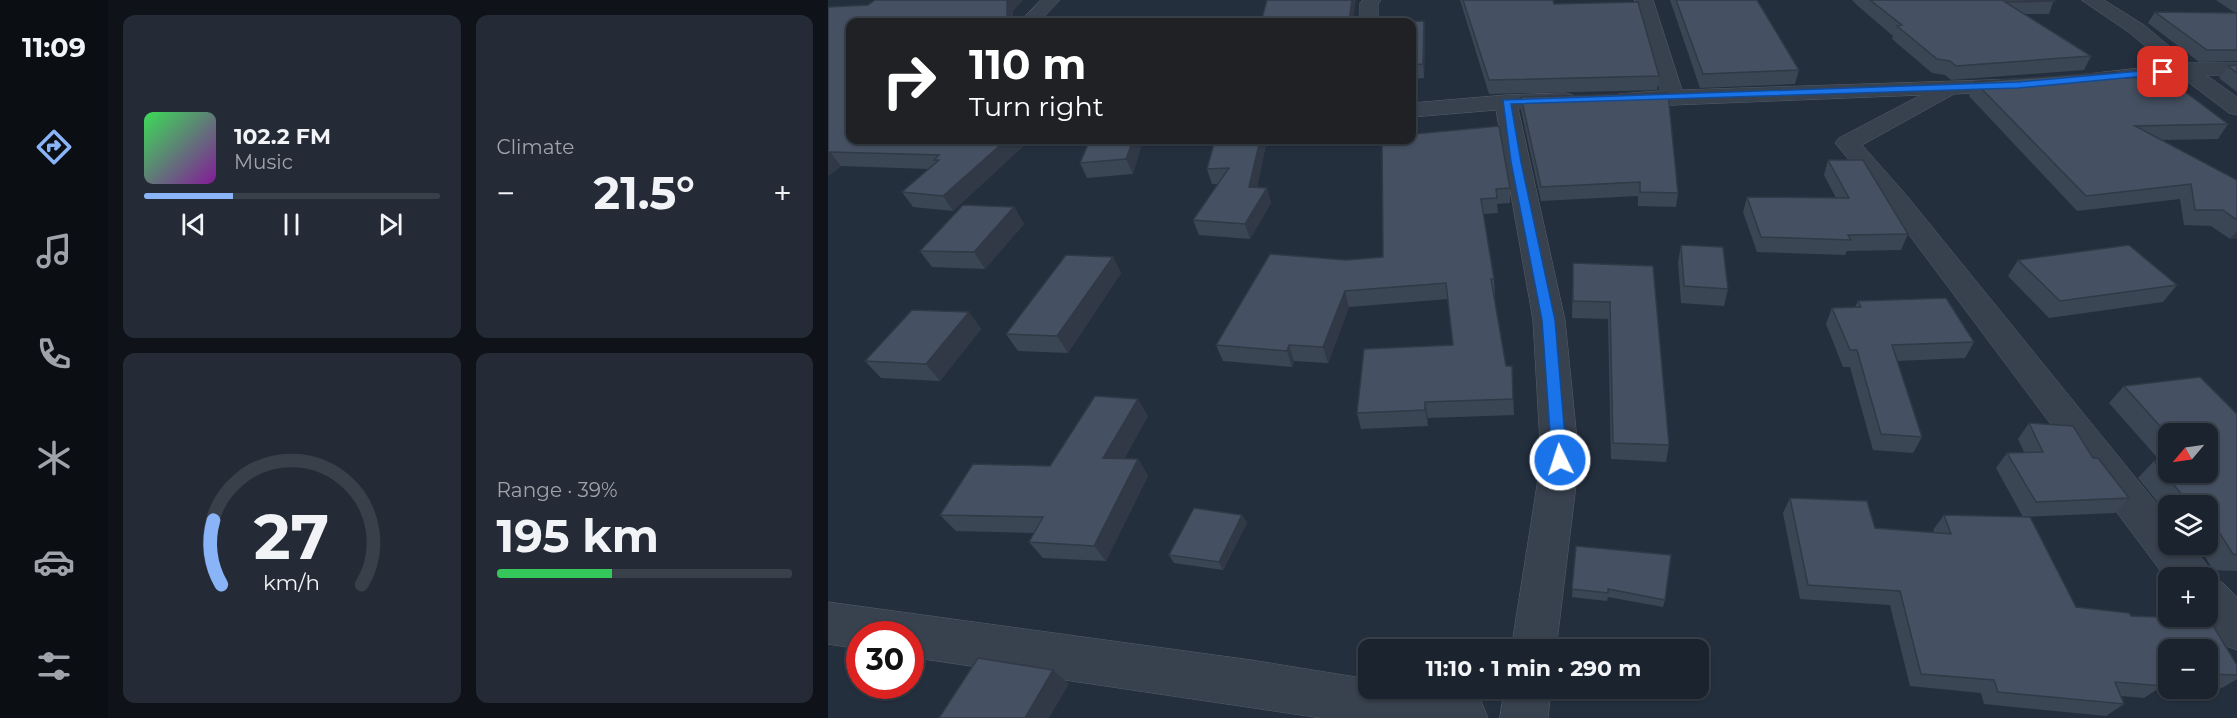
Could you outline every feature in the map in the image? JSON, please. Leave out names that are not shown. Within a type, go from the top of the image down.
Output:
[{"type":"street","points":[[1033,18],[1051,0]]},
{"type":"street","points":[[1370,18],[1369,4],[1372,0]]},
{"type":"street","points":[[1644,0],[1673,98]]},
{"type":"street","points":[[2091,0],[2137,29],[2184,69],[2237,108]]},
{"type":"street","points":[[1416,110],[1506,102],[1673,98],[2078,81],[2184,69],[2237,69]]},
{"type":"street","points":[[1951,87],[1847,143],[1905,211],[2182,567]]},
{"type":"street","points":[[1506,102],[1516,162],[1549,320],[1560,460],[1535,639]]},
{"type":"street","points":[[2218,608],[2237,629]]},
{"type":"street","points":[[828,623],[846,626]]},
{"type":"street","points":[[924,637],[1251,683],[1464,718]]},
{"type":"street","points":[[1524,718],[1527,699]]},
{"type":"building","points":[[875,0],[1007,0],[1007,18],[846,18],[846,144],[1002,144],[943,196],[902,192],[939,160],[934,160],[939,155],[828,153],[828,7],[868,5]]},
{"type":"building","points":[[1267,0],[1352,0],[1350,18],[1262,18]]},
{"type":"building","points":[[1463,0],[1553,0],[1554,4],[1638,2],[1659,76],[1489,80]]},
{"type":"building","points":[[1676,0],[1757,0],[1799,70],[1703,74]]},
{"type":"building","points":[[1870,0],[2054,0],[2005,2],[2091,56],[1956,66],[1950,61],[1937,59],[1897,26],[1902,25]]},
{"type":"building","points":[[2155,12],[2237,13],[2237,50],[2207,50]]},
{"type":"building","points":[[1416,21],[1424,21],[1423,64],[1416,65]]},
{"type":"building","points":[[2237,65],[2237,73],[2228,66]]},
{"type":"building","points":[[2116,72],[2126,78],[2164,76],[2228,124],[2135,126],[2237,180],[2237,220],[2223,210],[2195,210],[2191,184],[2086,196],[1975,82]]},
{"type":"building","points":[[1668,93],[1678,193],[1640,192],[1640,182],[1541,187],[1521,97]]},
{"type":"building","points":[[1499,126],[1510,188],[1496,189],[1497,198],[1481,199],[1494,279],[1491,279],[1506,366],[1512,366],[1513,399],[1425,402],[1425,410],[1357,413],[1364,349],[1453,345],[1446,283],[1345,291],[1323,347],[1289,345],[1287,351],[1216,345],[1270,254],[1346,260],[1383,257],[1382,144],[1416,144],[1416,134]]},
{"type":"building","points":[[1088,144],[1132,144],[1126,159],[1080,163]]},
{"type":"building","points":[[1214,144],[1259,144],[1249,187],[1267,188],[1245,224],[1193,220],[1229,168],[1207,169]]},
{"type":"building","points":[[1828,160],[1863,160],[1908,234],[1848,235],[1851,240],[1761,237],[1747,197],[1849,198]]},
{"type":"building","points":[[963,205],[1014,207],[974,252],[920,251]]},
{"type":"building","points":[[1681,245],[1723,247],[1728,289],[1684,286]]},
{"type":"building","points":[[2129,245],[2177,285],[2060,301],[2018,260]]},
{"type":"building","points":[[1066,255],[1113,257],[1057,336],[1006,334]]},
{"type":"building","points":[[1573,263],[1653,266],[1669,445],[1613,443],[1610,302],[1573,301]]},
{"type":"building","points":[[1946,298],[1974,342],[1892,345],[1922,437],[1881,434],[1857,350],[1850,350],[1832,308],[1861,307],[1858,301]]},
{"type":"building","points":[[912,310],[969,312],[926,364],[865,361]]},
{"type":"building","points":[[2200,377],[2237,414],[2237,555],[2233,554],[2218,531],[2218,495],[2182,495],[2172,483],[2218,483],[2218,423],[2158,424],[2124,386]]},
{"type":"building","points":[[1095,396],[1138,399],[1103,458],[1138,459],[1094,546],[1029,542],[1043,517],[940,515],[973,464],[1050,466]]},
{"type":"building","points":[[2029,423],[2073,426],[2093,458],[2098,458],[2129,498],[2036,502],[2007,453],[2043,452]]},
{"type":"building","points":[[1790,498],[1867,501],[1875,528],[1951,534],[1944,515],[2030,517],[2076,607],[2129,613],[2131,616],[2158,617],[2158,627],[2214,627],[2237,665],[2237,675],[2218,674],[2218,639],[2158,639],[2158,686],[2115,682],[2124,704],[1998,692],[1994,680],[1921,674],[1900,591],[1808,585]]},
{"type":"building","points":[[1194,508],[1242,515],[1219,562],[1169,555]]},
{"type":"building","points":[[1576,546],[1671,555],[1665,600],[1608,589],[1608,593],[1572,589]]},
{"type":"building","points":[[978,658],[1053,670],[1025,718],[939,718]]},
{"type":"route","points":[[1560,460],[1549,320],[1516,162],[1506,102],[2018,85],[2163,72]]}]
